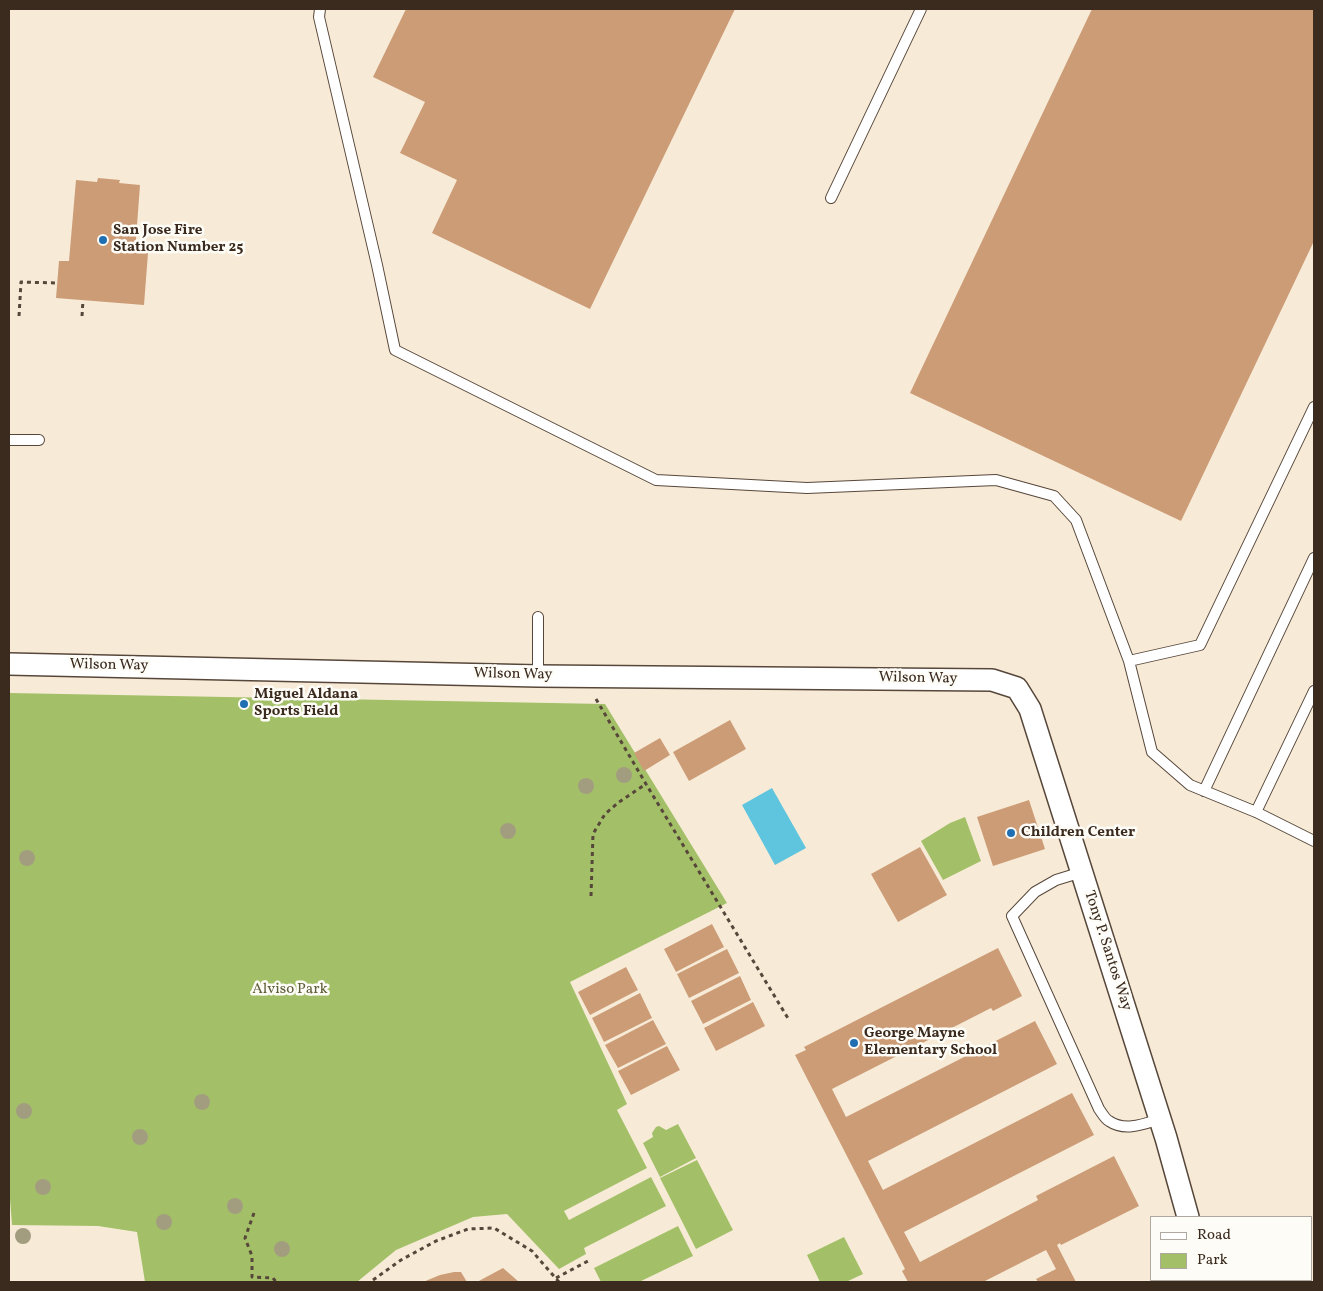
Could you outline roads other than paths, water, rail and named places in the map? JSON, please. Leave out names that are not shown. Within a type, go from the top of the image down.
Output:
[{"type":"street","name":"Wilson Way","points":[[9,664],[538,676],[992,680],[1017,688]]},
{"type":"street","name":"Tony P. Santos Way","points":[[1017,688],[1030,709],[1160,1119],[1188,1216]]},
{"type":"lane","points":[[320,9],[319,17],[395,350],[656,480],[807,488],[996,480],[1054,496],[1076,520],[1129,661],[1152,752],[1190,785],[1256,812],[1314,841]]},
{"type":"lane","points":[[831,198],[921,9]]},
{"type":"lane","points":[[1129,661],[1200,645],[1314,407]]},
{"type":"lane","points":[[9,440],[39,440]]},
{"type":"lane","points":[[1204,791],[1314,558]]},
{"type":"lane","points":[[538,617],[538,676]]},
{"type":"lane","points":[[1256,812],[1314,691]]},
{"type":"lane","points":[[1082,872],[1056,880],[1035,892],[1012,916],[1099,1109],[1109,1121],[1122,1127],[1140,1126],[1160,1119]]},
{"type":"water","points":[[772,788],[806,848],[775,865],[742,805]]},
{"type":"place","name":"San Jose Fire Station Number 25","points":[[103,240]]},
{"type":"place","name":"Miguel Aldana Sports Field","points":[[244,704]]},
{"type":"place","name":"Children Center","points":[[1011,833]]},
{"type":"place","name":"George Mayne Elementary School","points":[[854,1043]]},
{"type":"park label","name":"Alviso Park","points":[[290,990]]}]
